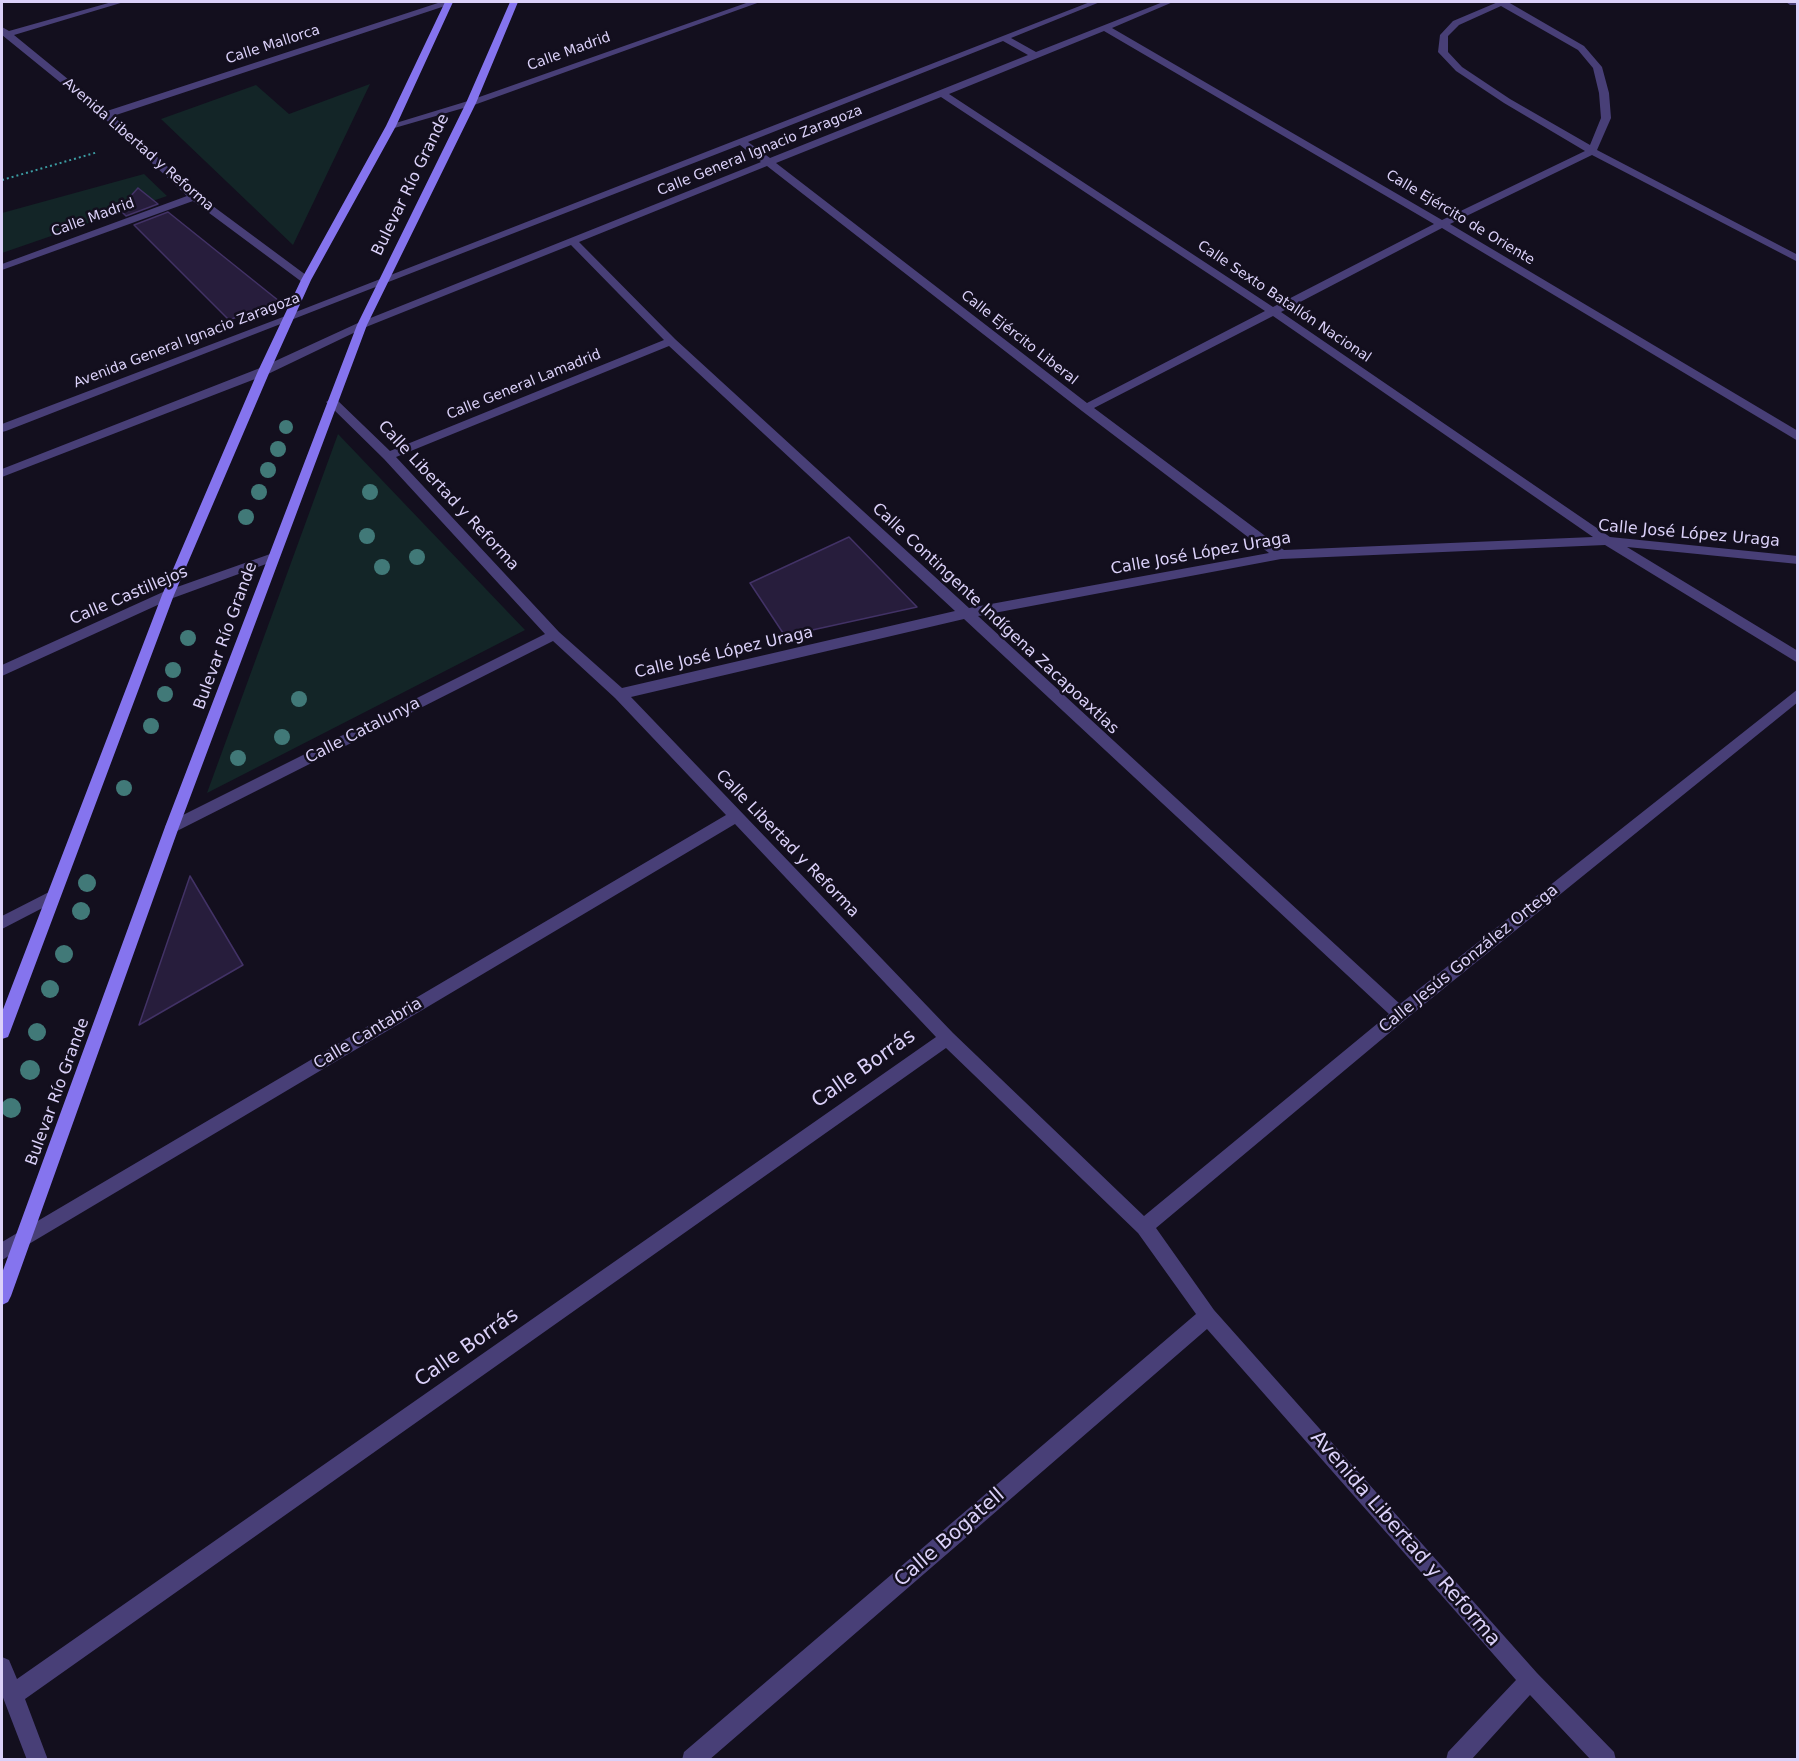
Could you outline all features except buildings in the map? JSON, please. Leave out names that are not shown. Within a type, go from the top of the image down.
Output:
[{"type":"main road","points":[[2,1032],[51,897],[168,595],[286,319],[391,126],[448,2]]},
{"type":"main road","name":"Bulevar Río Grande","points":[[2,1296],[172,827],[362,325],[471,103],[514,2]]},
{"type":"street","points":[[4,32],[120,2]]},
{"type":"street","name":"Calle Mallorca","points":[[106,115],[448,2]]},
{"type":"street","name":"Calle Madrid","points":[[391,126],[471,103],[756,2]]},
{"type":"street","name":"Calle General Ignacio Zaragoza","points":[[383,280],[741,141],[882,91],[1004,38],[1096,2]]},
{"type":"street","name":"Calle General Ignacio Zaragoza","points":[[362,325],[574,242],[900,103],[940,92],[1169,2]]},
{"type":"street","points":[[1086,408],[1442,224],[1592,151],[1606,118],[1604,93],[1598,67],[1581,48],[1503,2],[1456,23],[1444,35],[1443,52],[1459,69],[1592,151],[1797,259]]},
{"type":"street","points":[[1790,2],[1797,2]]},
{"type":"street","name":"Calle Ejército de Oriente","points":[[1105,28],[1442,224],[1797,437]]},
{"type":"street","name":"Avenida Libertad y Reforma","points":[[4,32],[136,141],[194,197],[306,280]]},
{"type":"street","points":[[1004,38],[1034,55]]},
{"type":"street","name":"Calle Sexto Batallón Nacional","points":[[940,92],[1274,312],[1607,541],[1797,658]]},
{"type":"street","name":"Calle Ejército Liberal","points":[[741,141],[1086,408],[1281,555]]},
{"type":"street","name":"Calle Madrid","points":[[2,267],[194,197]]},
{"type":"street","name":"Calle Contingente Indígena Zacapoaxtlas","points":[[574,242],[671,341],[964,614],[1400,1014]]},
{"type":"street","name":"Avenida General Ignacio Zaragoza","points":[[2,428],[383,280]]},
{"type":"street","points":[[2,473],[264,371],[362,325]]},
{"type":"street","name":"Calle General Lamadrid","points":[[388,456],[671,341]]},
{"type":"street","name":"Calle Libertad y Reforma","points":[[332,402],[388,456],[554,635],[620,694],[947,1038],[1144,1227],[1208,1316]]},
{"type":"street","name":"Calle José López Uraga","points":[[620,694],[964,614],[1281,555],[1607,541],[1797,560]]},
{"type":"street","name":"Calle Castillejos","points":[[2,671],[168,595],[273,557]]},
{"type":"street","name":"Calle Catalunya","points":[[172,827],[554,635]]},
{"type":"street","name":"Calle Jesús González Ortega","points":[[1144,1227],[1400,1014],[1797,694]]},
{"type":"street","name":"Calle Cantabria","points":[[2,1252],[736,816]]},
{"type":"street","points":[[2,923],[51,897]]},
{"type":"street","name":"Calle Borrás","points":[[12,1695],[947,1038]]},
{"type":"street","name":"Avenida Libertad y Reforma","points":[[1208,1316],[1530,1680],[1606,1760]]},
{"type":"street","name":"Calle Bogatell","points":[[692,1760],[1208,1316]]},
{"type":"street","points":[[2,1667],[38,1760]]},
{"type":"street","points":[[1456,1760],[1530,1680]]},
{"type":"path","points":[[2,180],[136,141]]},
{"type":"shaded area","points":[[370,84],[293,245],[161,119],[256,85],[289,114]]},
{"type":"shaded area","points":[[144,174],[167,196],[2,253],[2,213]]},
{"type":"shaded area","points":[[338,434],[525,630],[207,793]]}]
